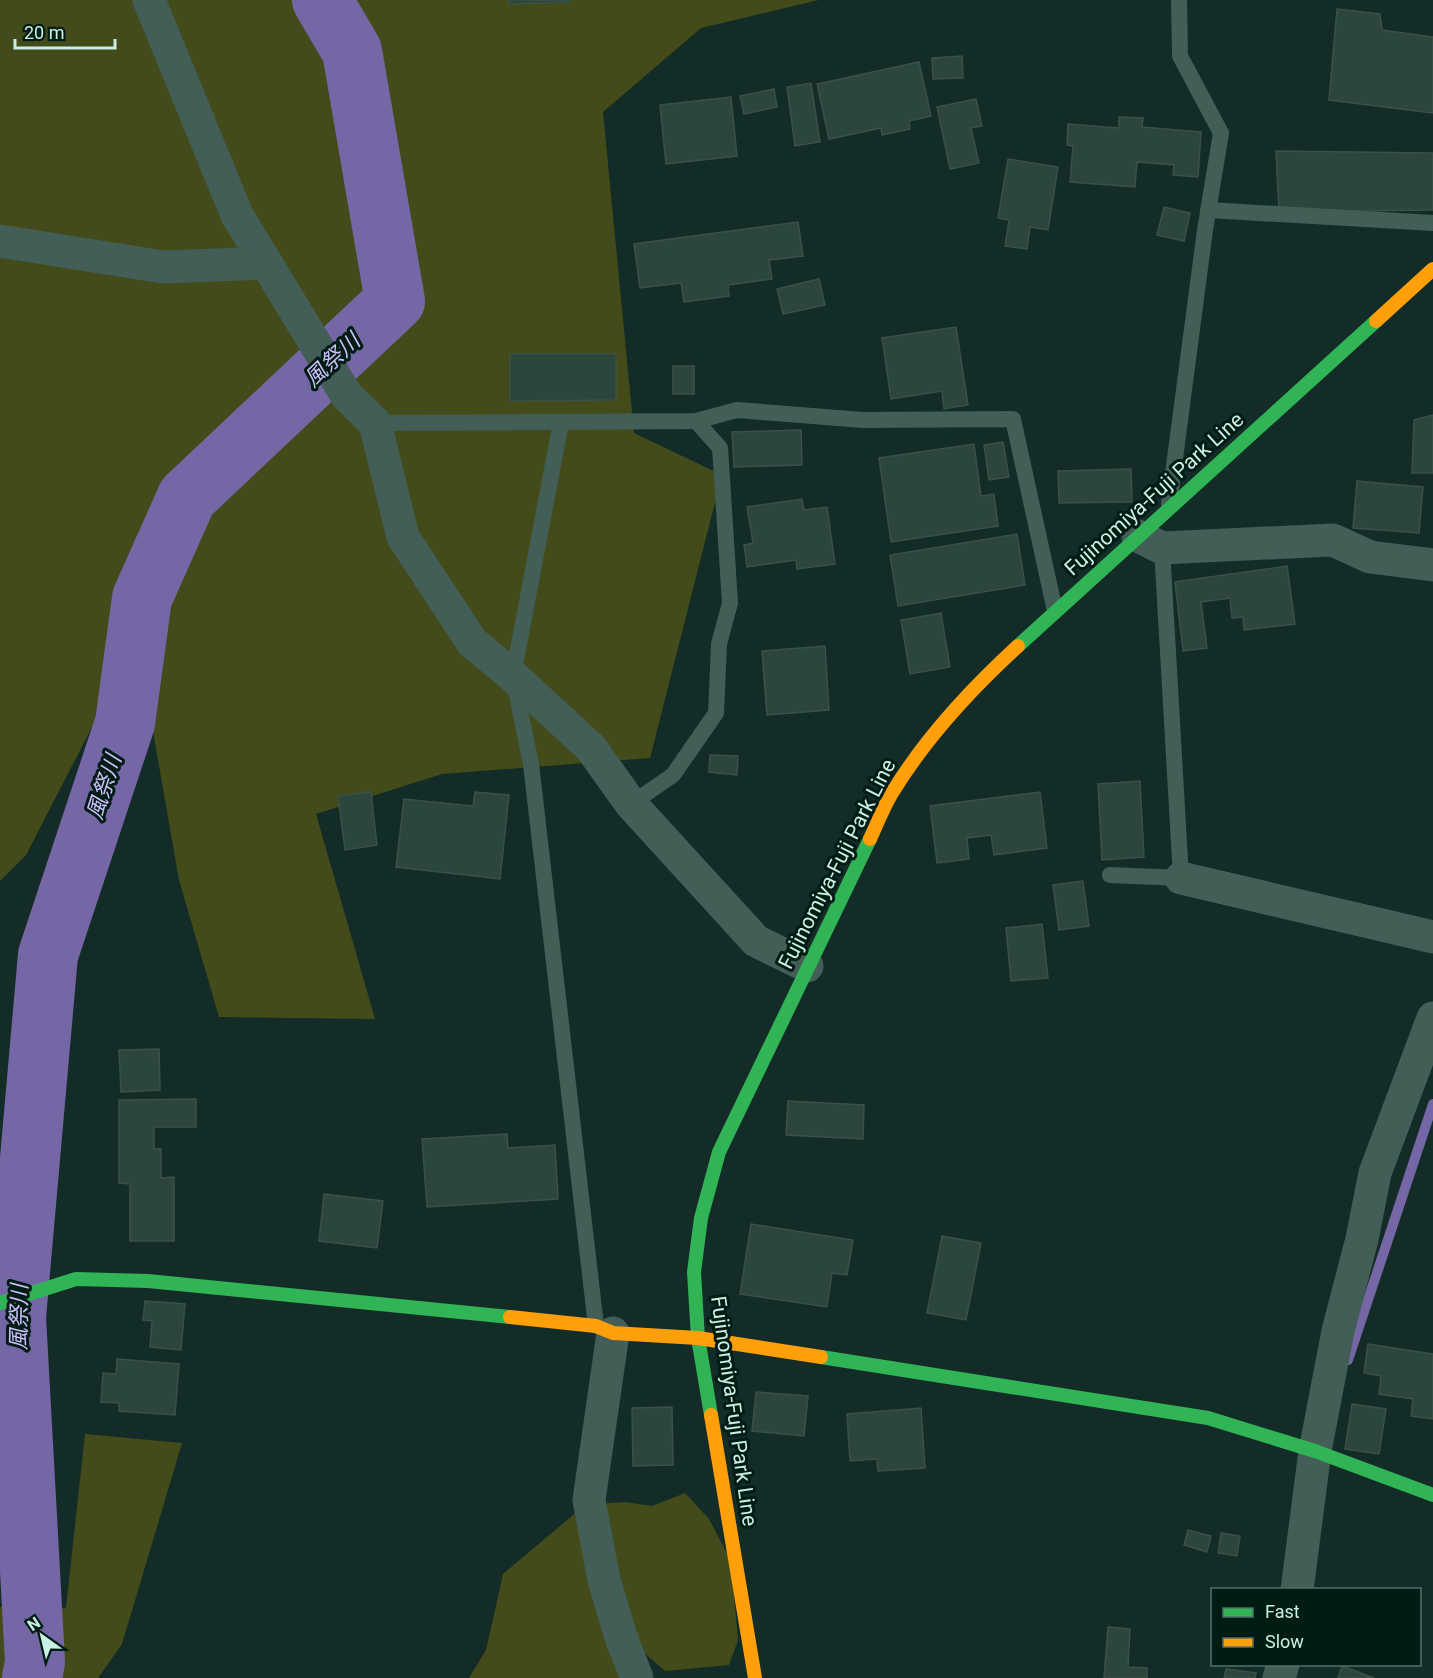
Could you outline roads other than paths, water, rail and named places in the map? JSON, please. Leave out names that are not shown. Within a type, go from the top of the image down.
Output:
[{"type":"main road","name":"Fujinomiya-Fuji Park Line","points":[[755,1678],[698,1338],[694,1272],[701,1218],[719,1152],[807,966],[891,795],[923,746],[978,682],[1055,611],[1150,542],[1168,511],[1433,269]]},
{"type":"main road","points":[[0,1303],[76,1279],[148,1281],[698,1338],[1208,1418],[1315,1451],[1433,1495]]},
{"type":"street","points":[[149,0],[237,215],[347,396],[375,423],[404,537],[472,642],[513,676],[591,748],[631,804],[756,941],[807,966]]},
{"type":"street","points":[[0,241],[163,267],[266,263]]},
{"type":"street","points":[[1150,542],[1333,540],[1370,557],[1433,565]]},
{"type":"street","points":[[1181,878],[1433,937]]},
{"type":"street","points":[[1297,1588],[1315,1451],[1338,1331],[1362,1239],[1375,1173],[1433,1018]]},
{"type":"street","points":[[604,1330],[589,1500],[604,1580],[621,1637],[638,1678]]},
{"type":"lane","points":[[1168,511],[1208,210],[1221,132],[1180,56],[1179,0]]},
{"type":"lane","points":[[1208,210],[1433,223]]},
{"type":"lane","points":[[375,423],[696,421],[736,410],[863,420],[1013,419],[1055,611]]},
{"type":"lane","points":[[631,804],[673,776],[716,713],[719,644],[730,603],[720,448],[696,421]]},
{"type":"lane","points":[[561,422],[513,676],[531,764],[604,1330]]},
{"type":"lane","points":[[1110,875],[1181,878],[1150,542]]},
{"type":"waterway","name":"風祭川","points":[[32,1678],[35,1662],[16,1317],[48,955],[125,723],[142,598],[187,497],[395,301],[352,51],[322,0]]},
{"type":"waterway","points":[[1348,1360],[1433,1104]]}]
